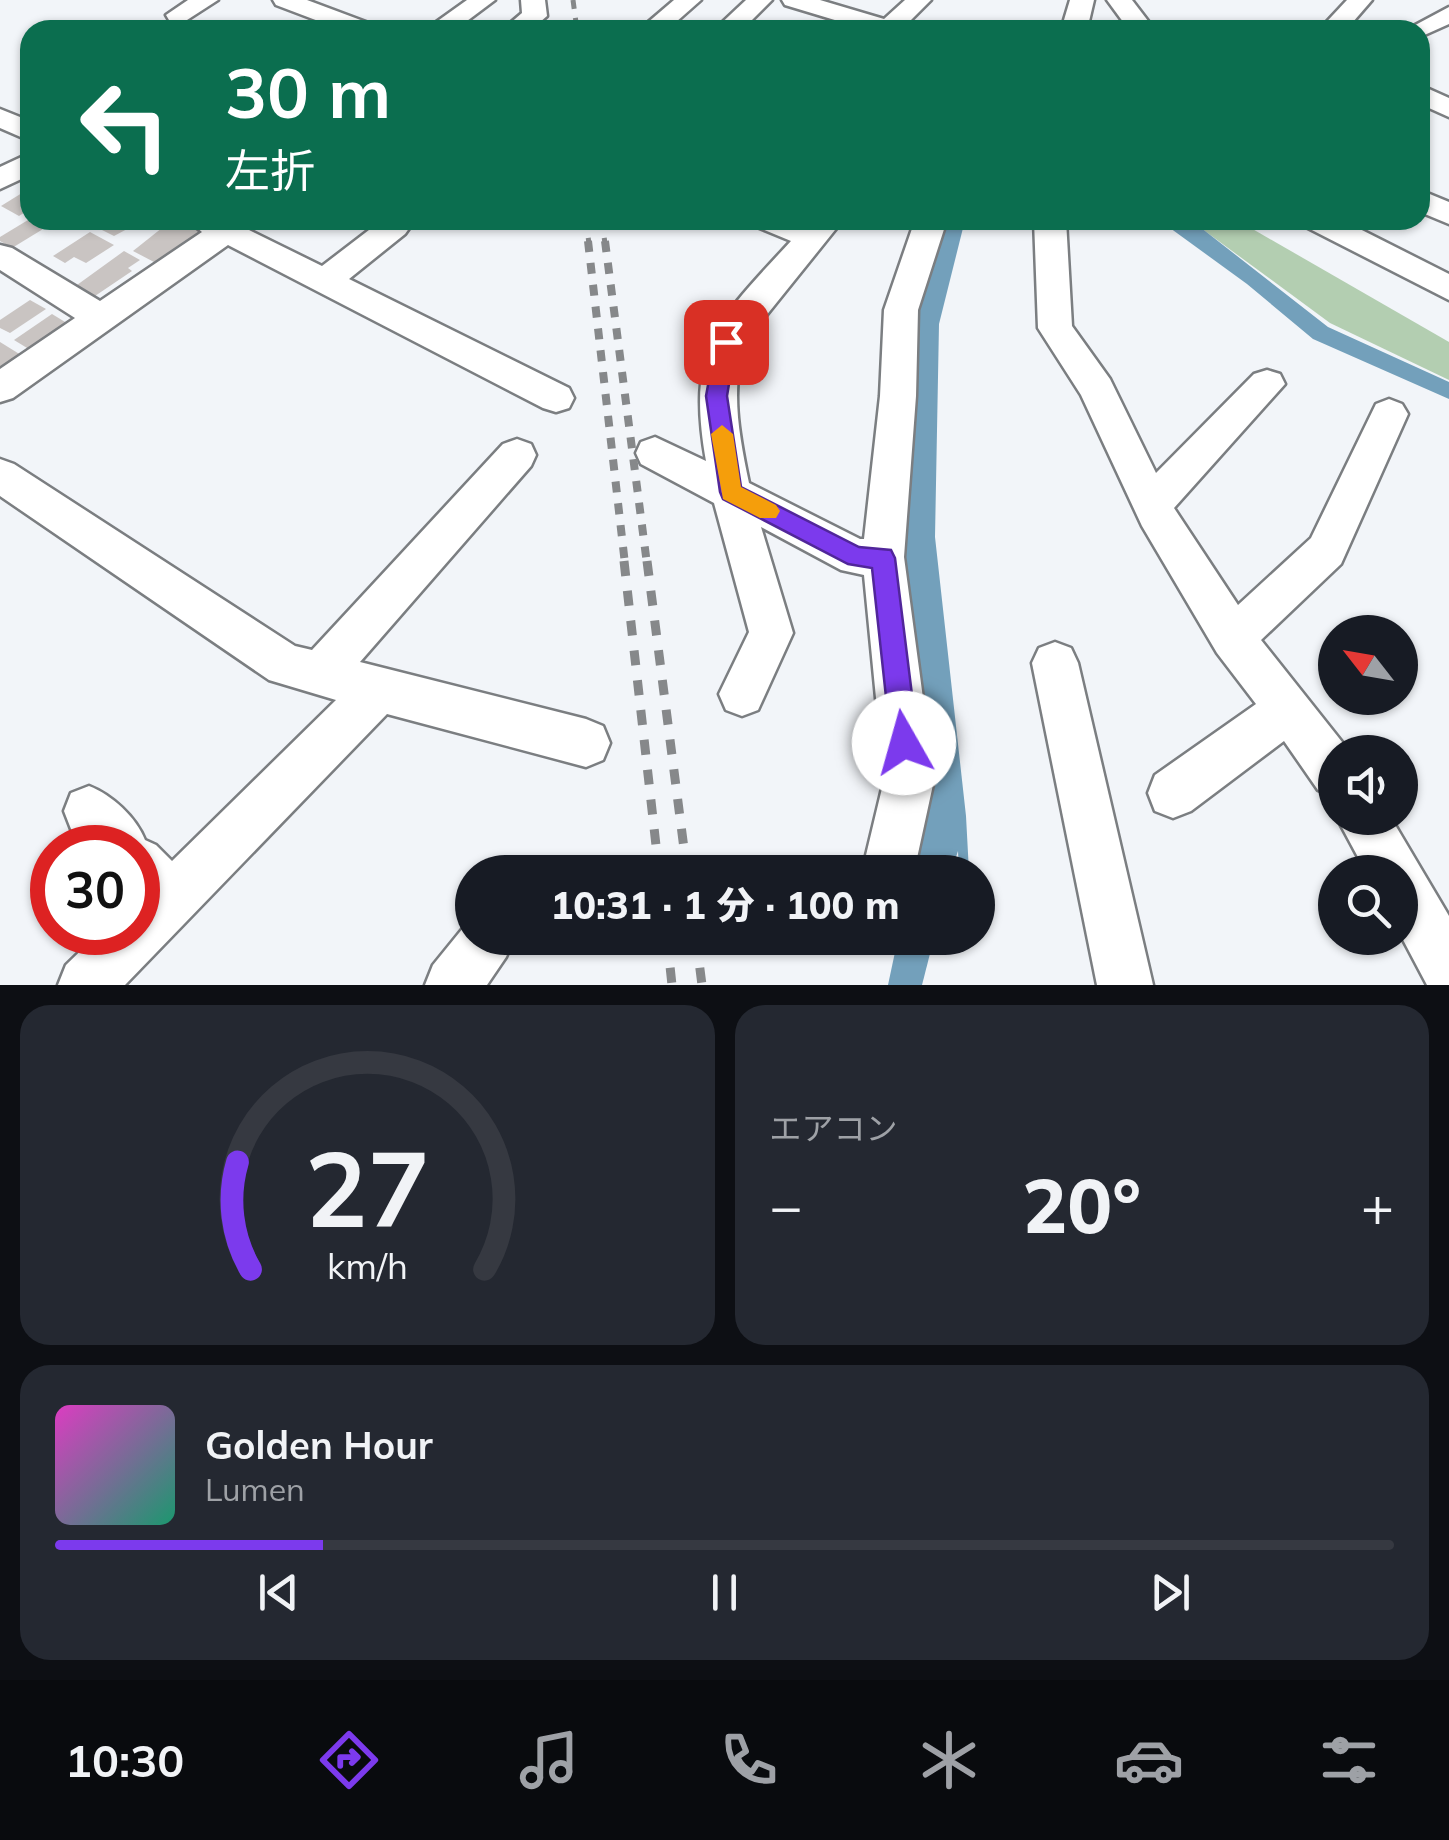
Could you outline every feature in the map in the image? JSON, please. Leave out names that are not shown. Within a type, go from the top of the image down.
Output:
[{"type":"street","points":[[178,15],[206,0]]},
{"type":"street","points":[[285,0],[336,19],[368,0]]},
{"type":"street","points":[[453,20],[483,0]]},
{"type":"street","points":[[664,20],[689,0]]},
{"type":"street","points":[[738,20],[760,0]]},
{"type":"street","points":[[794,0],[857,20]]},
{"type":"street","points":[[893,20],[919,0]]},
{"type":"street","points":[[1118,0],[1134,20]]},
{"type":"street","points":[[1319,0],[1345,16]]},
{"type":"street","points":[[0,388],[101,318],[216,230]]},
{"type":"street","points":[[235,230],[325,281],[556,398]]},
{"type":"street","points":[[325,281],[390,230]]},
{"type":"street","points":[[742,694],[771,633],[731,492],[716,396],[726,342],[818,230]]},
{"type":"street","points":[[892,855],[909,780],[883,558],[898,396],[900,310],[928,230]]},
{"type":"street","points":[[1050,230],[1054,328],[1097,389],[1151,506],[1234,638],[1318,750]]},
{"type":"street","points":[[1336,230],[1449,288]]},
{"type":"street","points":[[1,256],[101,318]]},
{"type":"street","points":[[1151,506],[1267,384]]},
{"type":"street","points":[[1234,638],[1326,551],[1389,414]]},
{"type":"street","points":[[655,453],[856,557],[883,558]]},
{"type":"street","points":[[320,674],[518,455]]},
{"type":"street","points":[[0,475],[284,665],[586,743]]},
{"type":"street","points":[[1055,663],[1124,985]]},
{"type":"street","points":[[160,876],[379,690]]},
{"type":"street","points":[[1173,793],[1288,709]]},
{"type":"street","points":[[89,810],[102,825]]},
{"type":"street","points":[[1418,913],[1449,971]]},
{"type":"street","points":[[86,985],[106,955]]},
{"type":"street","points":[[453,985],[475,955]]},
{"type":"green space","points":[[1204,230],[1254,230],[1449,342],[1449,380],[1330,323]]},
{"type":"water","points":[[938,230],[962,230],[939,324],[935,537],[968,855],[958,855],[958,851],[957,855],[914,855],[927,761],[903,533],[920,283]]},
{"type":"water","points":[[1173,230],[1204,230],[1328,327],[1449,382],[1449,399],[1313,339]]},
{"type":"water","points":[[894,955],[930,955],[922,985],[888,985]]},
{"type":"building","points":[[20,194],[19,216],[1,206]]},
{"type":"building","points":[[20,225],[20,230],[41,230],[12,248],[0,237]]},
{"type":"building","points":[[102,230],[125,230],[114,236]]},
{"type":"building","points":[[159,230],[204,232],[154,262],[133,251]]},
{"type":"building","points":[[90,232],[114,245],[86,263],[74,257],[65,263],[53,256]]},
{"type":"building","points":[[124,251],[140,260],[128,268],[132,271],[95,296],[77,285]]},
{"type":"building","points":[[30,300],[46,309],[10,333],[0,328],[0,320]]},
{"type":"building","points":[[52,314],[70,325],[32,351],[14,340]]},
{"type":"building","points":[[0,342],[21,355],[0,369]]},
{"type":"railway","points":[[573,0],[576,20]]},
{"type":"railway","points":[[587,230],[589,244]]},
{"type":"railway","points":[[603,230],[605,244]]},
{"type":"railway","points":[[588,241],[625,564]]},
{"type":"railway","points":[[605,241],[647,564]]},
{"type":"railway","points":[[624,561],[657,855]]},
{"type":"railway","points":[[647,561],[685,855]]},
{"type":"railway","points":[[669,955],[672,985]]},
{"type":"railway","points":[[698,955],[702,985]]},
{"type":"slow traffic","points":[[722,434],[731,492],[768,511]]},
{"type":"route","points":[[726,342],[716,396],[731,492],[856,557],[883,558],[904,743]]}]
